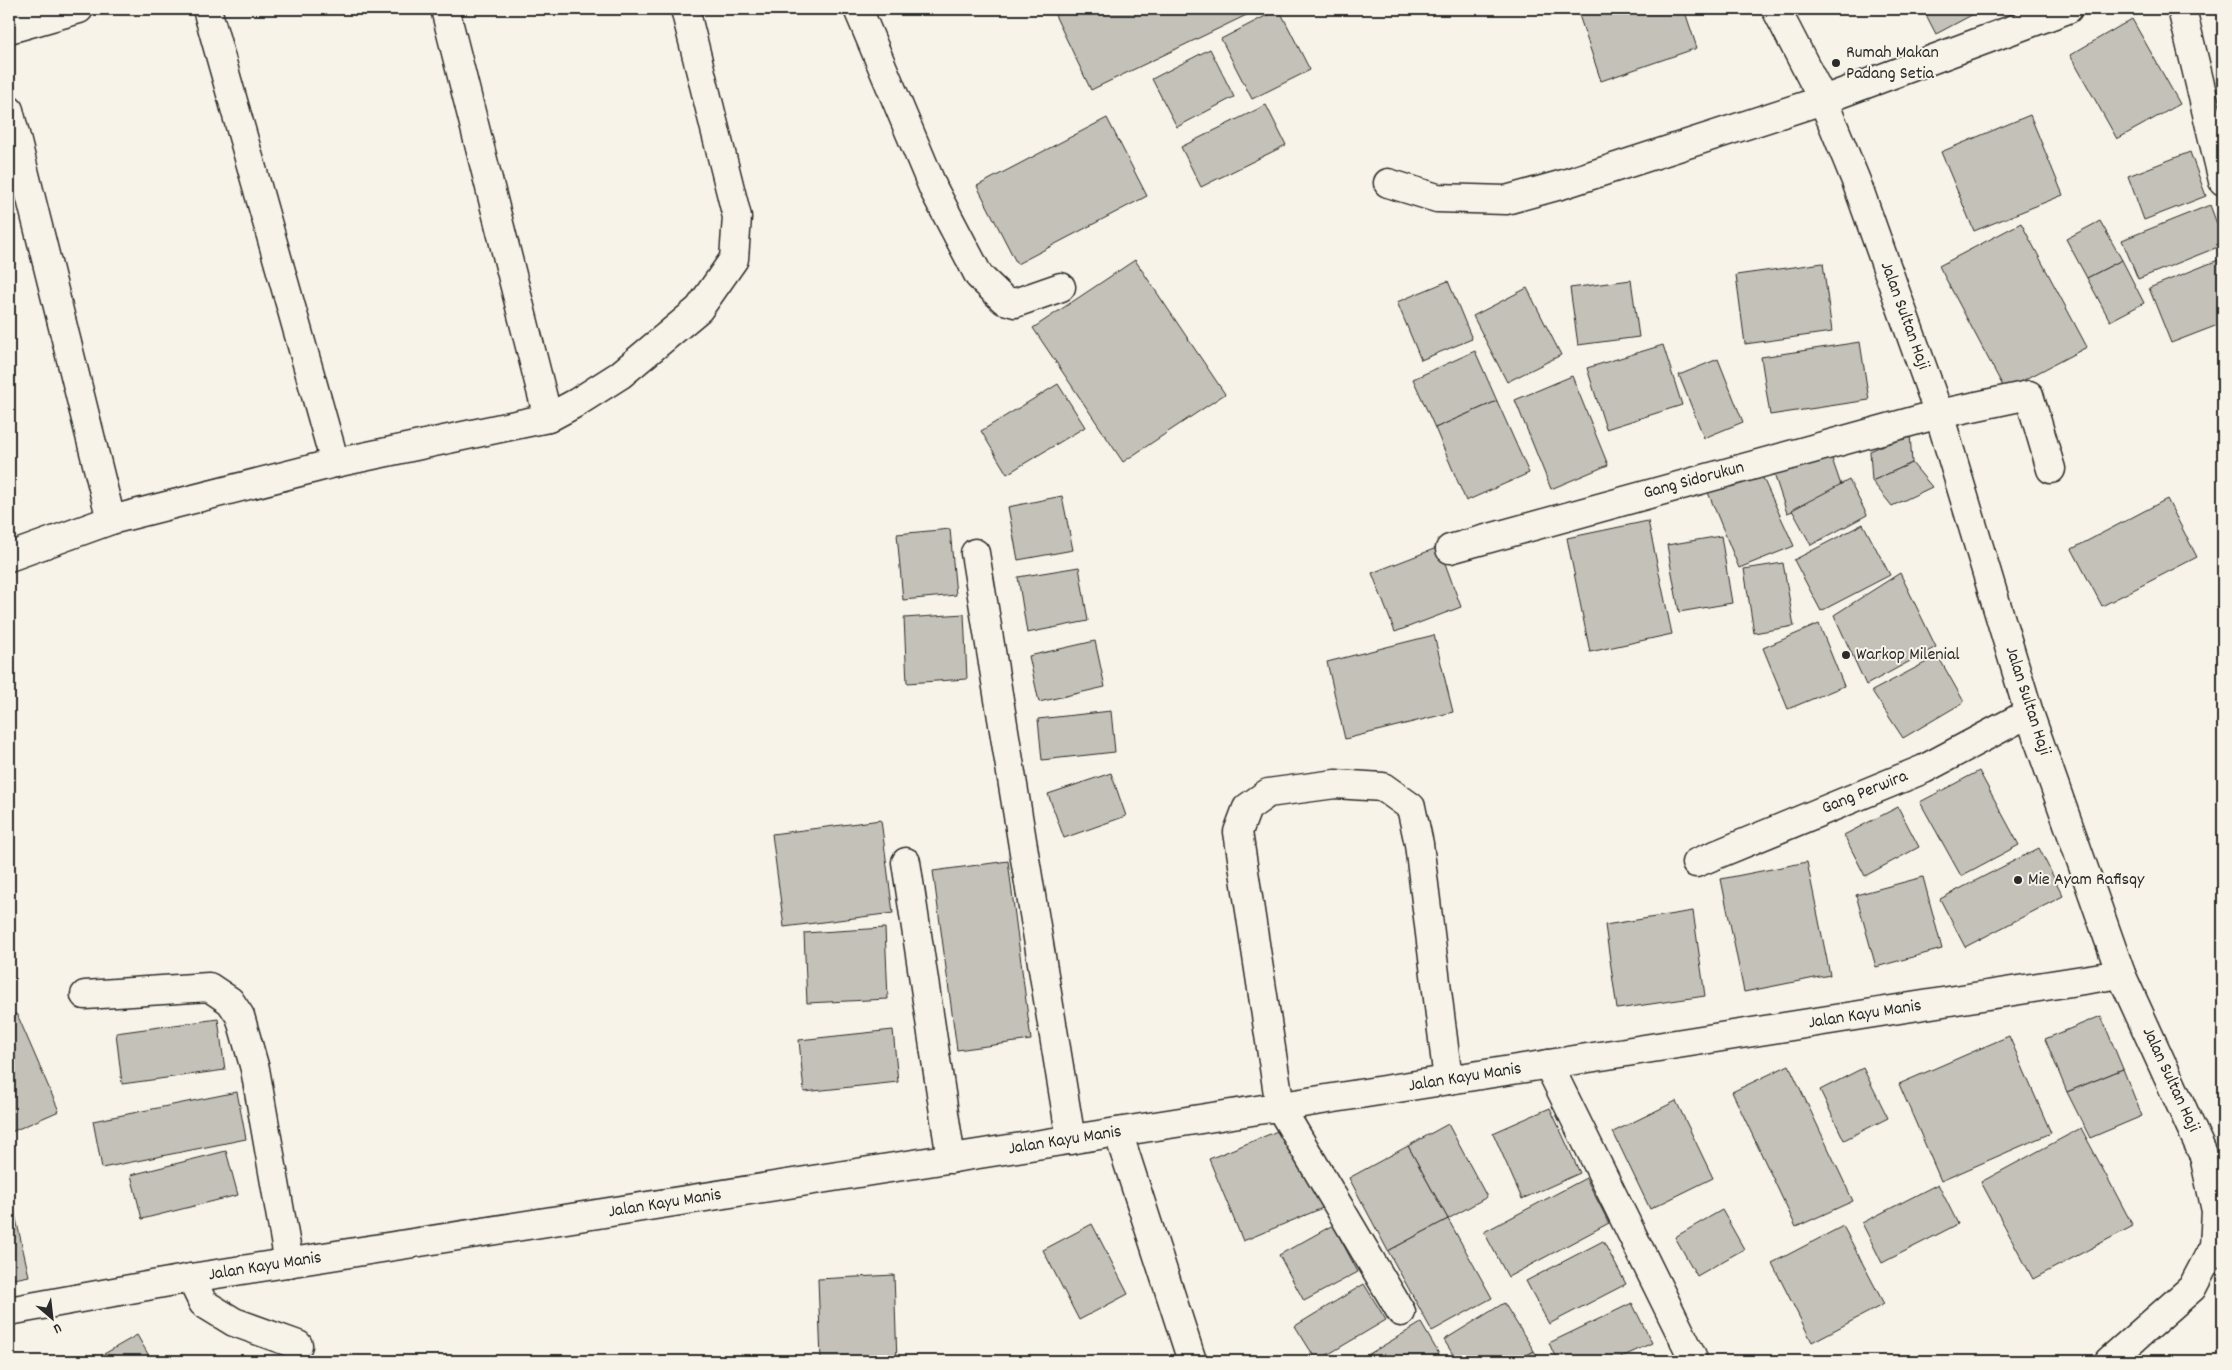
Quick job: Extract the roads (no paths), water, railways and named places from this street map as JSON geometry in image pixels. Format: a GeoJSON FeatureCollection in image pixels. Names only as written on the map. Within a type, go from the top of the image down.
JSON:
{"type":"FeatureCollection","features":[{"type":"Feature","properties":{"kind":"street"},"geometry":{"type":"LineString","coordinates":[[9,29],[79,9]]}},
{"type":"Feature","properties":{"kind":"street"},"geometry":{"type":"LineString","coordinates":[[207,9],[335,463]]}},
{"type":"Feature","properties":{"kind":"street"},"geometry":{"type":"LineString","coordinates":[[445,9],[548,418]]}},
{"type":"Feature","properties":{"kind":"street"},"geometry":{"type":"LineString","coordinates":[[9,557],[111,520],[335,463],[548,418],[620,375],[699,309],[734,259],[737,217],[684,9]]}},
{"type":"Feature","properties":{"kind":"street"},"geometry":{"type":"LineString","coordinates":[[858,9],[934,190],[979,276],[1004,300],[1015,303],[1061,287]]}},
{"type":"Feature","properties":{"kind":"street","name":"Jalan Sultan Haji"},"geometry":{"type":"LineString","coordinates":[[1776,9],[1823,100],[1856,181],[1939,414],[2029,714],[2122,974],[2214,1152],[2219,1252],[2192,1288],[2109,1361]]}},
{"type":"Feature","properties":{"kind":"street"},"geometry":{"type":"LineString","coordinates":[[1388,183],[1438,198],[1506,200],[1564,184],[1823,100],[2036,15],[2068,9]]}},
{"type":"Feature","properties":{"kind":"street"},"geometry":{"type":"LineString","coordinates":[[2182,9],[2223,181]]}},
{"type":"Feature","properties":{"kind":"street"},"geometry":{"type":"LineString","coordinates":[[9,110],[111,520]]}},
{"type":"Feature","properties":{"kind":"street","name":"Gang Sidorukun"},"geometry":{"type":"LineString","coordinates":[[1450,549],[1939,414],[2029,395],[2052,469]]}},
{"type":"Feature","properties":{"kind":"street"},"geometry":{"type":"LineString","coordinates":[[975,554],[1071,1140]]}},
{"type":"Feature","properties":{"kind":"street","name":"Gang Perwira"},"geometry":{"type":"LineString","coordinates":[[1696,863],[1924,768],[2029,714]]}},
{"type":"Feature","properties":{"kind":"street"},"geometry":{"type":"LineString","coordinates":[[1401,1312],[1280,1107],[1238,832],[1247,808],[1268,793],[1335,784],[1383,787],[1410,807],[1419,844],[1448,1080]]}},
{"type":"Feature","properties":{"kind":"street"},"geometry":{"type":"LineString","coordinates":[[906,862],[951,1158]]}},
{"type":"Feature","properties":{"kind":"street","name":"Jalan Kayu Manis"},"geometry":{"type":"LineString","coordinates":[[9,1311],[191,1278],[2122,974]]}},
{"type":"Feature","properties":{"kind":"street"},"geometry":{"type":"LineString","coordinates":[[85,995],[209,987],[230,1001],[240,1016],[255,1069],[289,1263]]}},
{"type":"Feature","properties":{"kind":"street"},"geometry":{"type":"LineString","coordinates":[[1548,1064],[1692,1356]]}},
{"type":"Feature","properties":{"kind":"street"},"geometry":{"type":"LineString","coordinates":[[1118,1132],[1192,1361]]}},
{"type":"Feature","properties":{"kind":"street"},"geometry":{"type":"LineString","coordinates":[[191,1278],[203,1303],[234,1322],[298,1345]]}},
{"type":"Feature","properties":{"kind":"place","name":"Rumah Makan Padang Setia"},"geometry":{"type":"Point","coordinates":[1836,63]}},
{"type":"Feature","properties":{"kind":"place","name":"Warkop Milenial"},"geometry":{"type":"Point","coordinates":[1846,655]}},
{"type":"Feature","properties":{"kind":"place","name":"Mie Ayam Rafisqy"},"geometry":{"type":"Point","coordinates":[2018,880]}}]}
